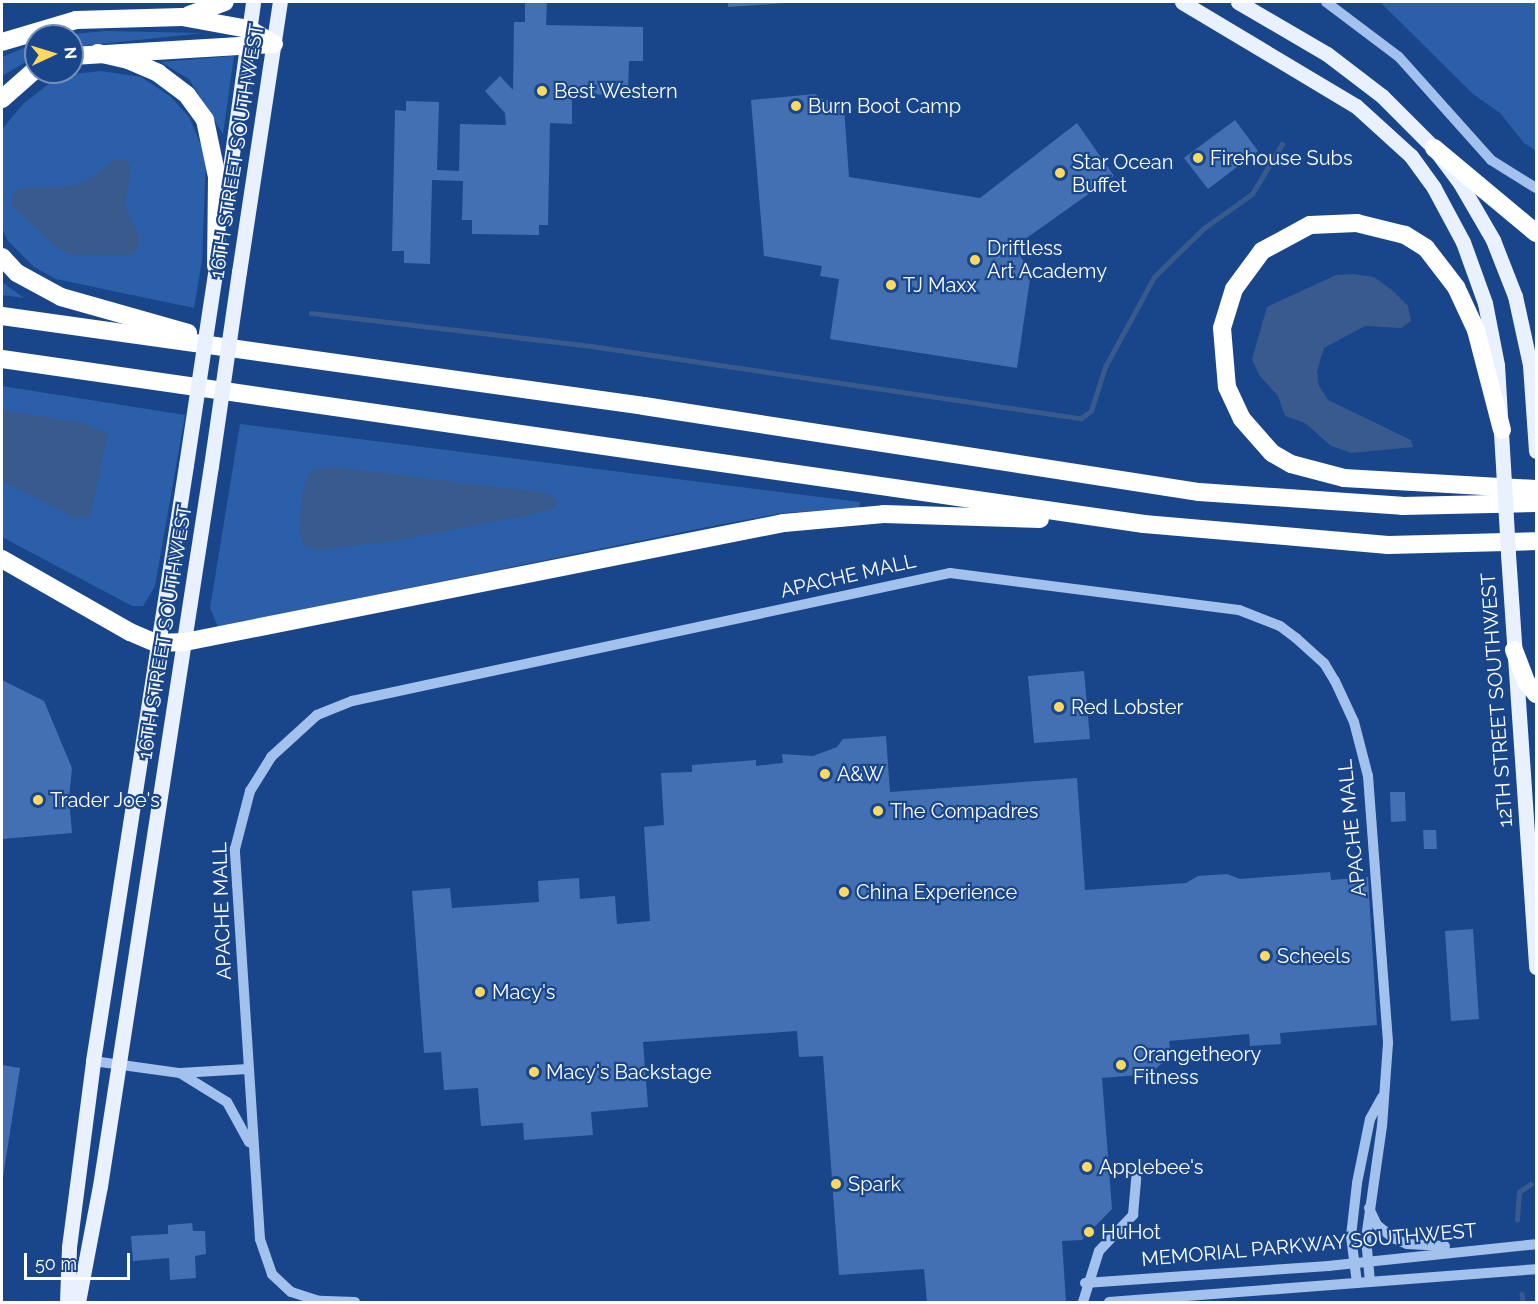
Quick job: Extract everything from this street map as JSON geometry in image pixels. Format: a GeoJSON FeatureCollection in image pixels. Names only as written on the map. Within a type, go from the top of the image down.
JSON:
{"type":"FeatureCollection","features":[{"type":"Feature","properties":{"kind":"highway"},"geometry":{"type":"LineString","coordinates":[[2,42],[76,20],[182,17],[206,12],[225,2]]}},
{"type":"Feature","properties":{"kind":"highway"},"geometry":{"type":"LineString","coordinates":[[182,17],[249,29],[274,44]]}},
{"type":"Feature","properties":{"kind":"highway"},"geometry":{"type":"LineString","coordinates":[[84,55],[274,44]]}},
{"type":"Feature","properties":{"kind":"highway"},"geometry":{"type":"LineString","coordinates":[[98,53],[128,60],[158,73],[187,95],[205,120],[217,177],[216,266]]}},
{"type":"Feature","properties":{"kind":"highway"},"geometry":{"type":"LineString","coordinates":[[2,99],[24,80]]}},
{"type":"Feature","properties":{"kind":"highway"},"geometry":{"type":"LineString","coordinates":[[1434,147],[1536,233]]}},
{"type":"Feature","properties":{"kind":"highway"},"geometry":{"type":"LineString","coordinates":[[1502,430],[1476,330],[1456,287],[1426,248],[1405,235],[1356,223],[1310,225],[1262,251],[1234,289],[1222,328],[1227,387],[1242,419],[1272,453],[1291,464],[1344,478],[1536,489]]}},
{"type":"Feature","properties":{"kind":"highway"},"geometry":{"type":"LineString","coordinates":[[2,257],[17,273],[61,297],[262,354]]}},
{"type":"Feature","properties":{"kind":"highway"},"geometry":{"type":"LineString","coordinates":[[2,316],[645,406],[1199,492],[1402,507],[1536,502]]}},
{"type":"Feature","properties":{"kind":"highway"},"geometry":{"type":"LineString","coordinates":[[2,359],[1144,524]]}},
{"type":"Feature","properties":{"kind":"highway"},"geometry":{"type":"LineString","coordinates":[[2,559],[112,624],[156,643],[185,642],[825,517],[952,515],[1144,524],[1388,545],[1536,541]]}},
{"type":"Feature","properties":{"kind":"highway"},"geometry":{"type":"LineString","coordinates":[[1514,650],[1526,682],[1536,694]]}},
{"type":"Feature","properties":{"kind":"main road","name":"16TH STREET SOUTHWEST"},"geometry":{"type":"LineString","coordinates":[[67,1302],[69,1247],[93,1061],[156,643],[186,465],[254,2]]}},
{"type":"Feature","properties":{"kind":"main road","name":"16TH STREET SOUTHWEST"},"geometry":{"type":"LineString","coordinates":[[78,1302],[185,642],[280,2]]}},
{"type":"Feature","properties":{"kind":"main road","name":"12TH STREET SOUTHWEST"},"geometry":{"type":"LineString","coordinates":[[1182,2],[1356,106],[1411,156],[1434,188],[1474,268],[1492,333],[1502,430],[1510,592],[1536,967]]}},
{"type":"Feature","properties":{"kind":"main road"},"geometry":{"type":"LineString","coordinates":[[1238,2],[1354,73],[1412,123],[1434,147],[1478,213],[1515,296],[1530,365],[1536,451]]}},
{"type":"Feature","properties":{"kind":"street"},"geometry":{"type":"LineString","coordinates":[[1326,2],[1399,57],[1491,160],[1536,188]]}},
{"type":"Feature","properties":{"kind":"street","name":"APACHE MALL"},"geometry":{"type":"LineString","coordinates":[[254,1159],[237,832],[260,773],[300,727],[333,708],[387,693],[950,573],[1239,610],[1280,626],[1324,663],[1351,714],[1368,776],[1388,1043],[1385,1092],[1369,1205],[1370,1282]]}},
{"type":"Feature","properties":{"kind":"street"},"geometry":{"type":"LineString","coordinates":[[93,1061],[180,1073],[248,1069]]}},
{"type":"Feature","properties":{"kind":"street"},"geometry":{"type":"LineString","coordinates":[[180,1073],[227,1101],[245,1132],[254,1159],[260,1239],[272,1274],[280,1284],[303,1298],[355,1302]]}},
{"type":"Feature","properties":{"kind":"street"},"geometry":{"type":"LineString","coordinates":[[1357,1283],[1351,1236],[1362,1146],[1370,1119],[1385,1092]]}},
{"type":"Feature","properties":{"kind":"street"},"geometry":{"type":"LineString","coordinates":[[1083,1302],[1085,1283],[1099,1251],[1133,1215],[1136,1178]]}},
{"type":"Feature","properties":{"kind":"street"},"geometry":{"type":"LineString","coordinates":[[1369,1205],[1377,1225],[1400,1241],[1478,1248]]}},
{"type":"Feature","properties":{"kind":"street","name":"MEMORIAL PARKWAY SOUTHWEST"},"geometry":{"type":"LineString","coordinates":[[1085,1283],[1536,1244]]}},
{"type":"Feature","properties":{"kind":"street","name":"MEMORIAL PARKWAY SOUTHWEST"},"geometry":{"type":"LineString","coordinates":[[1109,1302],[1536,1269]]}},
{"type":"Feature","properties":{"kind":"shaded area"},"geometry":{"type":"Polygon","coordinates":[[[1380,2],[1536,2],[1536,151],[1524,143],[1500,113],[1473,94],[1380,2]]]}},
{"type":"Feature","properties":{"kind":"shaded area"},"geometry":{"type":"Polygon","coordinates":[[[106,31],[203,33],[84,46],[84,33],[106,31]]]}},
{"type":"Feature","properties":{"kind":"shaded area"},"geometry":{"type":"Polygon","coordinates":[[[24,48],[24,63],[2,76],[2,57],[24,48]]]}},
{"type":"Feature","properties":{"kind":"shaded area"},"geometry":{"type":"Polygon","coordinates":[[[234,56],[223,134],[189,79],[161,62],[234,56]]]}},
{"type":"Feature","properties":{"kind":"shaded area"},"geometry":{"type":"Polygon","coordinates":[[[101,71],[141,77],[171,97],[189,117],[206,157],[202,260],[194,308],[56,279],[34,267],[8,241],[2,229],[3,128],[23,104],[49,84],[84,84],[84,73],[101,71]]]}},
{"type":"Feature","properties":{"kind":"shaded area"},"geometry":{"type":"Polygon","coordinates":[[[115,159],[126,159],[131,167],[125,207],[139,235],[139,246],[132,255],[71,255],[56,247],[12,206],[11,198],[18,188],[73,186],[87,181],[115,159]]]}},
{"type":"Feature","properties":{"kind":"shaded area"},"geometry":{"type":"Polygon","coordinates":[[[1353,274],[1374,277],[1392,290],[1408,306],[1411,321],[1401,328],[1365,326],[1324,348],[1317,371],[1319,386],[1328,400],[1411,440],[1413,447],[1352,453],[1331,446],[1305,423],[1285,416],[1278,396],[1259,375],[1252,359],[1267,307],[1336,275],[1353,274]]]}},
{"type":"Feature","properties":{"kind":"shaded area"},"geometry":{"type":"Polygon","coordinates":[[[2,282],[24,298],[2,295],[2,282]]]}},
{"type":"Feature","properties":{"kind":"shaded area"},"geometry":{"type":"Polygon","coordinates":[[[2,386],[185,415],[155,586],[143,606],[132,606],[2,537],[2,386]]]}},
{"type":"Feature","properties":{"kind":"shaded area"},"geometry":{"type":"Polygon","coordinates":[[[2,410],[84,423],[108,434],[90,517],[74,517],[2,481],[2,410]]]}},
{"type":"Feature","properties":{"kind":"shaded area"},"geometry":{"type":"Polygon","coordinates":[[[240,424],[860,502],[859,508],[783,513],[707,527],[218,627],[210,608],[240,424]]]}},
{"type":"Feature","properties":{"kind":"shaded area"},"geometry":{"type":"Polygon","coordinates":[[[334,467],[548,493],[558,502],[552,509],[530,515],[395,541],[317,550],[305,546],[299,532],[302,494],[308,475],[316,469],[334,467]]]}},
{"type":"Feature","properties":{"kind":"building"},"geometry":{"type":"Polygon","coordinates":[[[525,2],[547,2],[546,25],[643,27],[643,61],[629,61],[628,95],[572,94],[572,124],[550,123],[548,225],[539,225],[539,235],[472,234],[472,220],[462,220],[463,181],[432,180],[430,264],[404,263],[404,251],[392,251],[395,110],[406,111],[406,101],[439,102],[437,170],[459,171],[460,124],[506,125],[505,113],[485,91],[500,76],[513,90],[514,22],[525,22],[525,2]]]}},
{"type":"Feature","properties":{"kind":"building"},"geometry":{"type":"Polygon","coordinates":[[[728,2],[786,2],[786,3],[728,7],[728,2]]]}},
{"type":"Feature","properties":{"kind":"building"},"geometry":{"type":"Polygon","coordinates":[[[815,94],[824,100],[836,100],[844,108],[849,177],[980,198],[1077,123],[1114,176],[1014,247],[1031,272],[1017,368],[830,339],[839,279],[820,276],[822,266],[764,256],[751,100],[815,94]]]}},
{"type":"Feature","properties":{"kind":"building"},"geometry":{"type":"Polygon","coordinates":[[[1235,120],[1258,151],[1208,189],[1184,158],[1235,120]]]}},
{"type":"Feature","properties":{"kind":"building","name":"Red Lobster"},"geometry":{"type":"Polygon","coordinates":[[[1084,671],[1090,739],[1034,743],[1028,676],[1084,671]]]}},
{"type":"Feature","properties":{"kind":"building"},"geometry":{"type":"Polygon","coordinates":[[[2,680],[44,701],[72,768],[69,798],[72,833],[2,839],[2,680]]]}},
{"type":"Feature","properties":{"kind":"building"},"geometry":{"type":"Polygon","coordinates":[[[886,736],[890,792],[1077,778],[1085,890],[1186,883],[1198,876],[1227,874],[1240,879],[1330,872],[1331,880],[1368,877],[1377,1025],[1280,1033],[1281,1044],[1250,1046],[1249,1034],[1169,1041],[1171,1056],[1149,1074],[1102,1078],[1112,1209],[1082,1240],[1062,1241],[1066,1302],[927,1302],[924,1269],[839,1275],[823,1056],[799,1057],[797,1031],[643,1042],[648,1107],[591,1112],[593,1135],[524,1140],[523,1123],[481,1126],[478,1088],[444,1090],[441,1052],[424,1053],[412,891],[450,888],[452,908],[539,902],[538,881],[579,878],[580,899],[615,896],[617,924],[650,921],[644,827],[664,825],[661,773],[692,772],[692,765],[756,760],[756,766],[783,763],[782,754],[813,756],[837,747],[843,739],[886,736]]]}},
{"type":"Feature","properties":{"kind":"building"},"geometry":{"type":"Polygon","coordinates":[[[1390,792],[1405,792],[1406,821],[1391,822],[1390,792]]]}},
{"type":"Feature","properties":{"kind":"building"},"geometry":{"type":"Polygon","coordinates":[[[1423,830],[1436,830],[1437,849],[1424,849],[1423,830]]]}},
{"type":"Feature","properties":{"kind":"building"},"geometry":{"type":"Polygon","coordinates":[[[1473,929],[1479,1019],[1451,1021],[1445,931],[1473,929]]]}},
{"type":"Feature","properties":{"kind":"building"},"geometry":{"type":"Polygon","coordinates":[[[2,1065],[20,1068],[3,1177],[2,1177],[2,1065]]]}},
{"type":"Feature","properties":{"kind":"building"},"geometry":{"type":"Polygon","coordinates":[[[192,1223],[193,1231],[205,1231],[206,1254],[195,1256],[196,1278],[170,1280],[169,1258],[133,1261],[131,1236],[168,1234],[168,1225],[192,1223]]]}},
{"type":"Feature","properties":{"kind":"waterway"},"geometry":{"type":"LineString","coordinates":[[311,313],[591,346],[1081,418],[1091,411],[1105,367],[1154,277],[1204,228],[1252,194],[1282,144]]}},
{"type":"Feature","properties":{"kind":"waterway"},"geometry":{"type":"LineString","coordinates":[[1517,1220],[1519,1192],[1531,1184]]}},
{"type":"Feature","properties":{"kind":"waterway"},"geometry":{"type":"LineString","coordinates":[[1522,1294],[1523,1302]]}},
{"type":"Feature","properties":{"kind":"place","name":"Best Western"},"geometry":{"type":"Point","coordinates":[542,91]}},
{"type":"Feature","properties":{"kind":"place","name":"Burn Boot Camp"},"geometry":{"type":"Point","coordinates":[796,106]}},
{"type":"Feature","properties":{"kind":"place","name":"Firehouse Subs"},"geometry":{"type":"Point","coordinates":[1198,158]}},
{"type":"Feature","properties":{"kind":"place","name":"Star Ocean Buffet"},"geometry":{"type":"Point","coordinates":[1060,173]}},
{"type":"Feature","properties":{"kind":"place","name":"Driftless Art Academy"},"geometry":{"type":"Point","coordinates":[975,260]}},
{"type":"Feature","properties":{"kind":"place","name":"TJ Maxx"},"geometry":{"type":"Point","coordinates":[891,285]}},
{"type":"Feature","properties":{"kind":"place","name":"Red Lobster"},"geometry":{"type":"Point","coordinates":[1059,707]}},
{"type":"Feature","properties":{"kind":"place","name":"A&W"},"geometry":{"type":"Point","coordinates":[825,774]}},
{"type":"Feature","properties":{"kind":"place","name":"Trader Joe's"},"geometry":{"type":"Point","coordinates":[38,800]}},
{"type":"Feature","properties":{"kind":"place","name":"The Compadres"},"geometry":{"type":"Point","coordinates":[878,811]}},
{"type":"Feature","properties":{"kind":"place","name":"China Experience"},"geometry":{"type":"Point","coordinates":[844,892]}},
{"type":"Feature","properties":{"kind":"place","name":"Scheels"},"geometry":{"type":"Point","coordinates":[1265,956]}},
{"type":"Feature","properties":{"kind":"place","name":"Macy's"},"geometry":{"type":"Point","coordinates":[480,992]}},
{"type":"Feature","properties":{"kind":"place","name":"Orangetheory Fitness"},"geometry":{"type":"Point","coordinates":[1121,1065]}},
{"type":"Feature","properties":{"kind":"place","name":"Macy's Backstage"},"geometry":{"type":"Point","coordinates":[534,1072]}},
{"type":"Feature","properties":{"kind":"place","name":"Applebee's"},"geometry":{"type":"Point","coordinates":[1087,1167]}},
{"type":"Feature","properties":{"kind":"place","name":"Spark"},"geometry":{"type":"Point","coordinates":[836,1184]}},
{"type":"Feature","properties":{"kind":"place","name":"HuHot"},"geometry":{"type":"Point","coordinates":[1089,1232]}}]}
